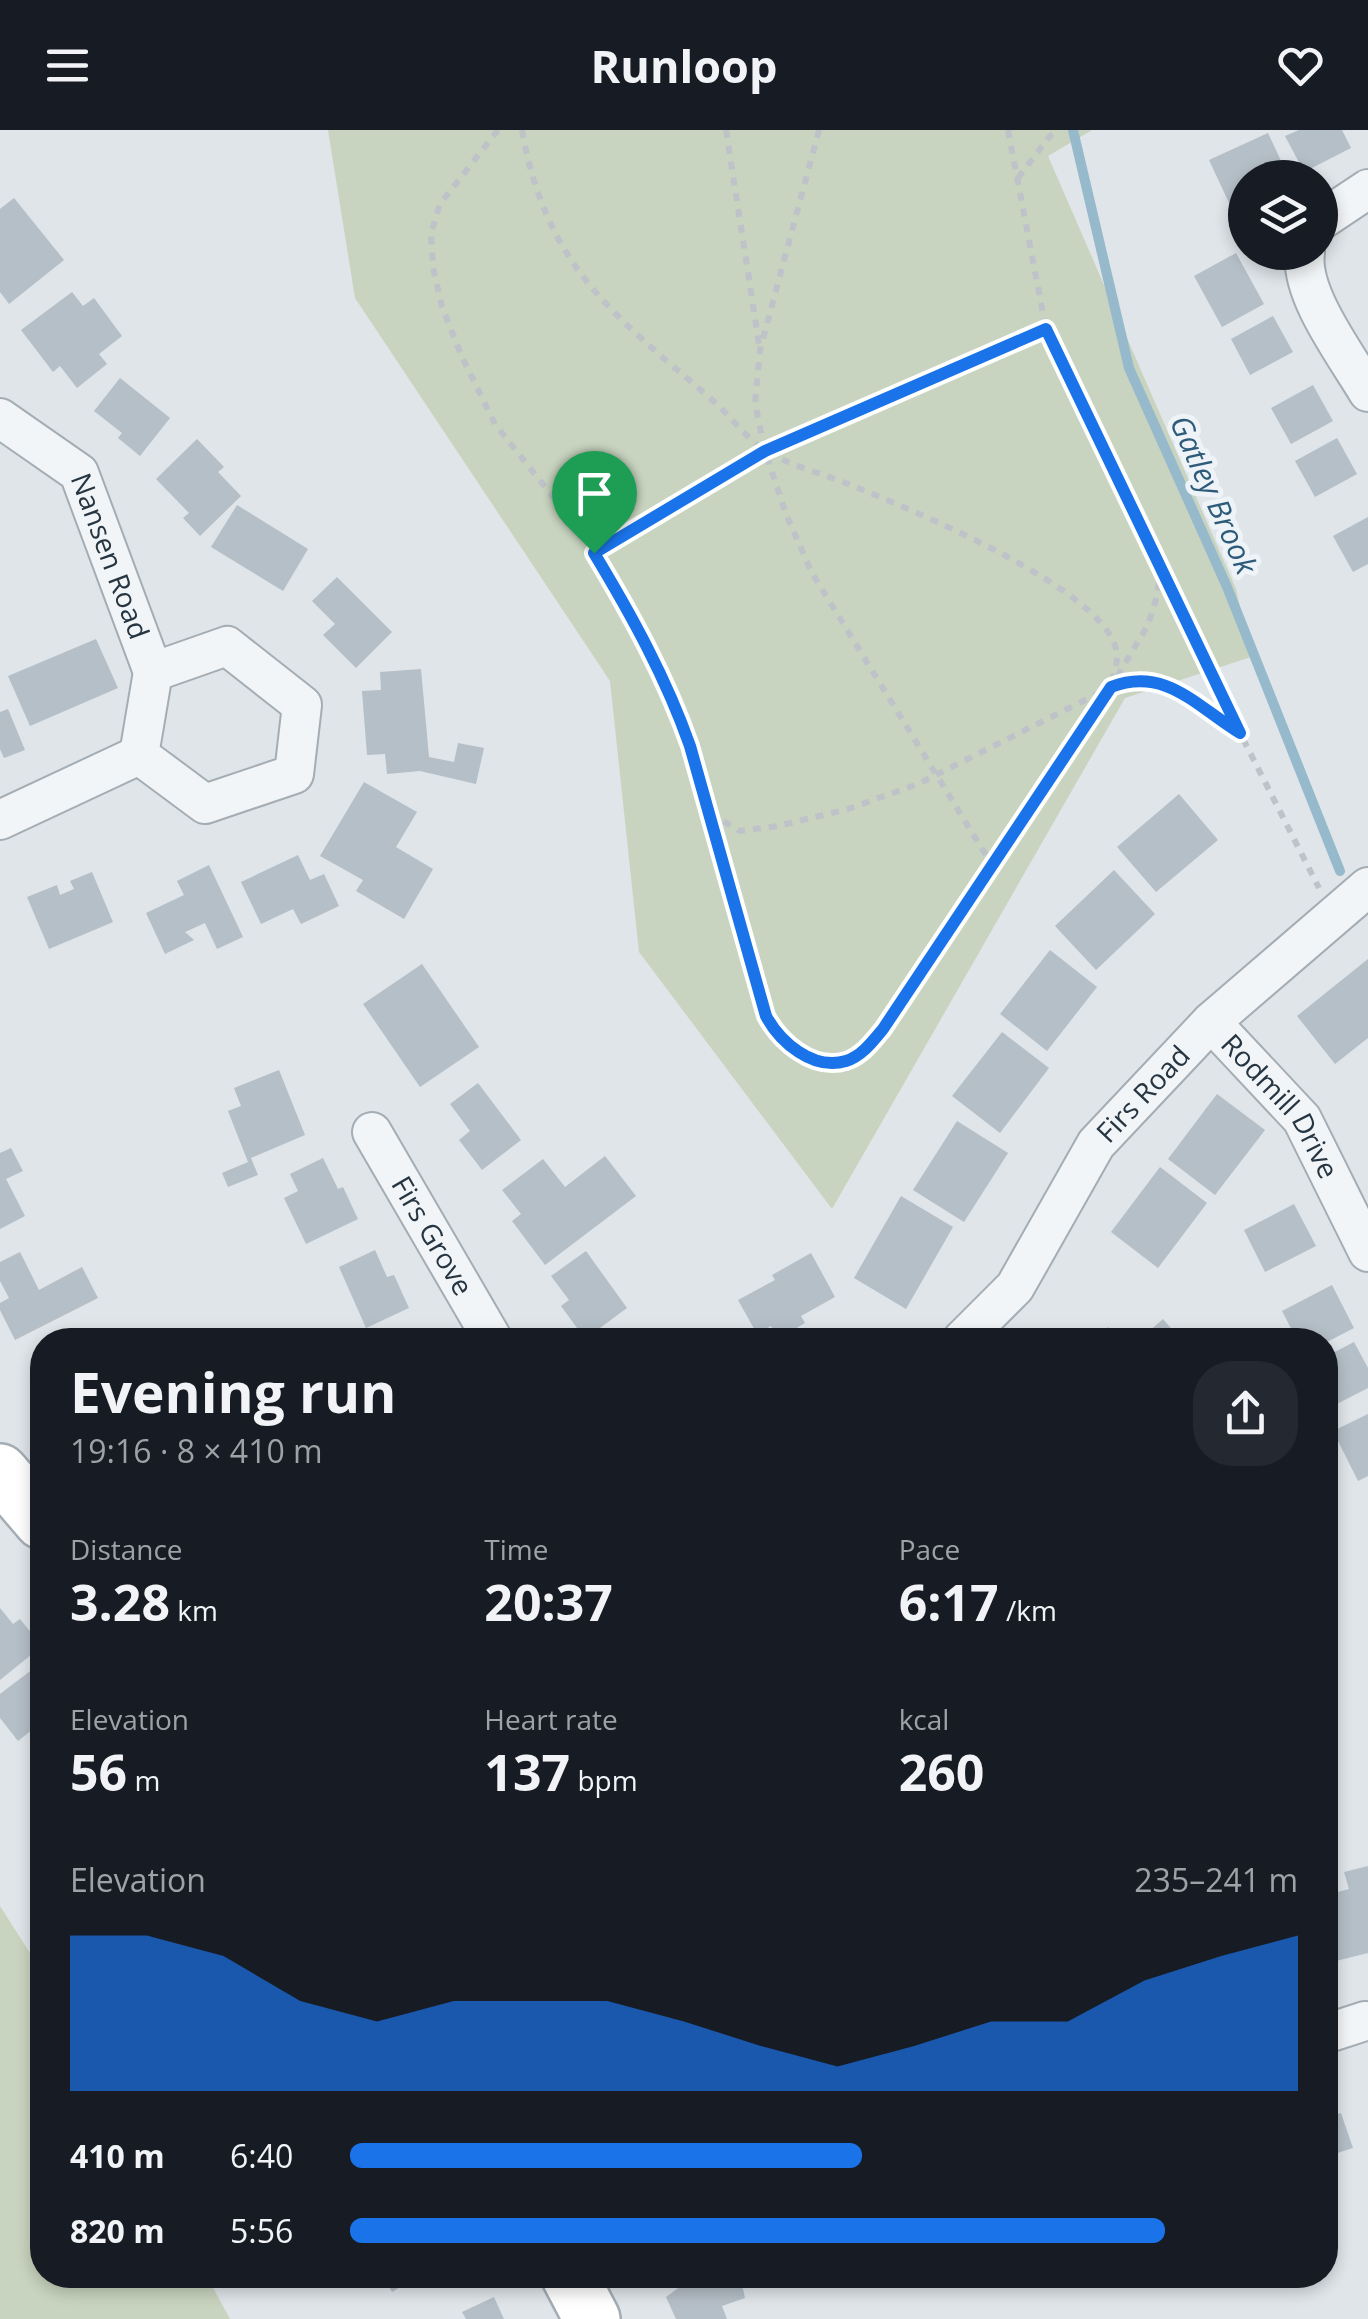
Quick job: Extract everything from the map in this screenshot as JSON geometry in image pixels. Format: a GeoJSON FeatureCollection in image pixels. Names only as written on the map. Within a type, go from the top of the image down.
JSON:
{"type":"FeatureCollection","features":[{"type":"Feature","properties":{"kind":"main road"},"geometry":{"type":"LineString","coordinates":[[0,1472],[30,1507]]}},
{"type":"Feature","properties":{"kind":"main road"},"geometry":{"type":"LineString","coordinates":[[576,2288],[592,2319]]}},
{"type":"Feature","properties":{"kind":"street"},"geometry":{"type":"LineString","coordinates":[[1338,209],[1368,189]]}},
{"type":"Feature","properties":{"kind":"street"},"geometry":{"type":"LineString","coordinates":[[1306,270],[1314,301],[1368,392]]}},
{"type":"Feature","properties":{"kind":"street","name":"Nansen Road"},"geometry":{"type":"LineString","coordinates":[[0,418],[79,473],[153,672]]}},
{"type":"Feature","properties":{"kind":"street"},"geometry":{"type":"LineString","coordinates":[[227,646],[302,705],[294,774],[206,804],[139,756],[153,672],[227,646]]}},
{"type":"Feature","properties":{"kind":"street"},"geometry":{"type":"LineString","coordinates":[[0,820],[139,756]]}},
{"type":"Feature","properties":{"kind":"street","name":"Firs Road"},"geometry":{"type":"LineString","coordinates":[[974,1328],[1015,1287],[1096,1144],[1211,1022],[1368,887]]}},
{"type":"Feature","properties":{"kind":"street","name":"Rodmill Drive"},"geometry":{"type":"LineString","coordinates":[[1211,1022],[1302,1119],[1368,1252]]}},
{"type":"Feature","properties":{"kind":"street","name":"Firs Grove"},"geometry":{"type":"LineString","coordinates":[[372,1132],[485,1328]]}},
{"type":"Feature","properties":{"kind":"street"},"geometry":{"type":"LineString","coordinates":[[1338,2030],[1365,2021]]}},
{"type":"Feature","properties":{"kind":"path"},"geometry":{"type":"LineString","coordinates":[[498,130],[440,204],[431,234],[432,268],[442,307],[462,358],[496,424],[594,553],[675,703],[766,1016],[775,1033],[788,1045],[826,1063],[847,1060],[866,1048],[883,1029],[1111,687],[1148,625],[1161,566]]}},
{"type":"Feature","properties":{"kind":"path"},"geometry":{"type":"LineString","coordinates":[[522,130],[530,176],[545,211],[582,277],[619,319],[711,398],[765,451],[911,510],[1045,577],[1080,600],[1107,630],[1118,654],[1111,687]]}},
{"type":"Feature","properties":{"kind":"path"},"geometry":{"type":"LineString","coordinates":[[726,130],[760,350]]}},
{"type":"Feature","properties":{"kind":"path"},"geometry":{"type":"LineString","coordinates":[[819,130],[760,350],[755,403],[765,451],[786,514],[812,573],[992,864]]}},
{"type":"Feature","properties":{"kind":"path"},"geometry":{"type":"LineString","coordinates":[[1008,130],[1046,329],[1240,733],[1333,915]]}},
{"type":"Feature","properties":{"kind":"path"},"geometry":{"type":"LineString","coordinates":[[1017,179],[1058,130]]}},
{"type":"Feature","properties":{"kind":"path"},"geometry":{"type":"LineString","coordinates":[[594,553],[765,451],[1046,329]]}},
{"type":"Feature","properties":{"kind":"path"},"geometry":{"type":"LineString","coordinates":[[708,812],[740,831],[848,809],[918,784],[1132,679],[1170,685],[1240,733]]}},
{"type":"Feature","properties":{"kind":"green space"},"geometry":{"type":"Polygon","coordinates":[[[328,130],[1092,130],[1048,156],[1236,589],[1251,657],[1125,698],[832,1209],[639,952],[610,681],[355,298],[328,130]]]}},
{"type":"Feature","properties":{"kind":"green space"},"geometry":{"type":"Polygon","coordinates":[[[0,1906],[30,1953],[30,2288],[213,2288],[230,2319],[0,2319],[0,1906]]]}},
{"type":"Feature","properties":{"kind":"building"},"geometry":{"type":"Polygon","coordinates":[[[1299,130],[1342,130],[1351,148],[1328,160],[1298,160],[1285,136],[1299,130]]]}},
{"type":"Feature","properties":{"kind":"building"},"geometry":{"type":"Polygon","coordinates":[[[1268,133],[1281,160],[1228,160],[1228,201],[1209,160],[1268,133]]]}},
{"type":"Feature","properties":{"kind":"building"},"geometry":{"type":"Polygon","coordinates":[[[14,198],[64,260],[9,304],[0,292],[0,209],[14,198]]]}},
{"type":"Feature","properties":{"kind":"building"},"geometry":{"type":"Polygon","coordinates":[[[1228,257],[1228,270],[1245,270],[1264,304],[1222,327],[1194,276],[1228,257]]]}},
{"type":"Feature","properties":{"kind":"building"},"geometry":{"type":"Polygon","coordinates":[[[72,292],[83,306],[94,298],[122,336],[99,354],[107,364],[77,388],[60,366],[53,372],[21,330],[72,292]]]}},
{"type":"Feature","properties":{"kind":"building"},"geometry":{"type":"Polygon","coordinates":[[[1273,316],[1293,352],[1250,375],[1231,339],[1273,316]]]}},
{"type":"Feature","properties":{"kind":"building"},"geometry":{"type":"Polygon","coordinates":[[[120,378],[170,418],[140,456],[118,438],[122,433],[94,411],[120,378]]]}},
{"type":"Feature","properties":{"kind":"building"},"geometry":{"type":"Polygon","coordinates":[[[1313,385],[1333,421],[1291,444],[1271,408],[1313,385]]]}},
{"type":"Feature","properties":{"kind":"building"},"geometry":{"type":"Polygon","coordinates":[[[1337,438],[1357,474],[1315,497],[1295,461],[1337,438]]]}},
{"type":"Feature","properties":{"kind":"building"},"geometry":{"type":"Polygon","coordinates":[[[197,439],[224,467],[218,472],[241,496],[200,536],[183,518],[189,513],[156,479],[197,439]]]}},
{"type":"Feature","properties":{"kind":"building"},"geometry":{"type":"Polygon","coordinates":[[[237,505],[308,549],[283,591],[211,547],[237,505]]]}},
{"type":"Feature","properties":{"kind":"building"},"geometry":{"type":"Polygon","coordinates":[[[1368,517],[1368,564],[1353,572],[1333,536],[1368,517]]]}},
{"type":"Feature","properties":{"kind":"building"},"geometry":{"type":"Polygon","coordinates":[[[337,577],[392,632],[356,668],[323,635],[335,624],[312,601],[337,577]]]}},
{"type":"Feature","properties":{"kind":"building"},"geometry":{"type":"Polygon","coordinates":[[[96,639],[118,688],[30,726],[8,676],[96,639]]]}},
{"type":"Feature","properties":{"kind":"building"},"geometry":{"type":"Polygon","coordinates":[[[421,669],[429,757],[454,762],[458,743],[484,748],[476,784],[420,771],[387,774],[385,754],[367,755],[362,691],[381,690],[380,672],[421,669]]]}},
{"type":"Feature","properties":{"kind":"building"},"geometry":{"type":"Polygon","coordinates":[[[8,709],[25,750],[4,758],[0,749],[0,712],[8,709]]]}},
{"type":"Feature","properties":{"kind":"building"},"geometry":{"type":"Polygon","coordinates":[[[364,782],[417,812],[396,847],[433,869],[404,919],[356,891],[363,880],[320,856],[364,782]]]}},
{"type":"Feature","properties":{"kind":"building"},"geometry":{"type":"Polygon","coordinates":[[[1179,794],[1218,840],[1156,892],[1117,847],[1179,794]]]}},
{"type":"Feature","properties":{"kind":"building"},"geometry":{"type":"Polygon","coordinates":[[[298,855],[310,880],[324,874],[339,906],[301,924],[293,909],[261,924],[241,882],[298,855]]]}},
{"type":"Feature","properties":{"kind":"building"},"geometry":{"type":"Polygon","coordinates":[[[209,865],[243,937],[217,949],[205,923],[185,932],[194,940],[165,954],[146,913],[184,895],[177,881],[209,865]]]}},
{"type":"Feature","properties":{"kind":"building"},"geometry":{"type":"Polygon","coordinates":[[[1114,870],[1155,914],[1096,970],[1055,926],[1114,870]]]}},
{"type":"Feature","properties":{"kind":"building"},"geometry":{"type":"Polygon","coordinates":[[[92,872],[113,922],[49,949],[27,897],[57,885],[60,895],[74,889],[70,881],[92,872]]]}},
{"type":"Feature","properties":{"kind":"building"},"geometry":{"type":"Polygon","coordinates":[[[1050,950],[1097,987],[1047,1051],[1000,1014],[1050,950]]]}},
{"type":"Feature","properties":{"kind":"building"},"geometry":{"type":"Polygon","coordinates":[[[1368,959],[1368,1038],[1335,1064],[1297,1016],[1368,959]]]}},
{"type":"Feature","properties":{"kind":"building"},"geometry":{"type":"Polygon","coordinates":[[[422,964],[479,1047],[420,1087],[363,1004],[422,964]]]}},
{"type":"Feature","properties":{"kind":"building"},"geometry":{"type":"Polygon","coordinates":[[[1002,1032],[1049,1068],[1000,1133],[952,1096],[1002,1032]]]}},
{"type":"Feature","properties":{"kind":"building"},"geometry":{"type":"Polygon","coordinates":[[[279,1070],[305,1135],[251,1158],[258,1175],[228,1187],[222,1173],[248,1162],[228,1111],[241,1106],[234,1088],[279,1070]]]}},
{"type":"Feature","properties":{"kind":"building"},"geometry":{"type":"Polygon","coordinates":[[[478,1083],[521,1140],[482,1170],[459,1140],[470,1131],[450,1104],[478,1083]]]}},
{"type":"Feature","properties":{"kind":"building"},"geometry":{"type":"Polygon","coordinates":[[[1217,1094],[1265,1130],[1215,1195],[1168,1159],[1217,1094]]]}},
{"type":"Feature","properties":{"kind":"building"},"geometry":{"type":"Polygon","coordinates":[[[957,1121],[1008,1153],[964,1222],[913,1190],[957,1121]]]}},
{"type":"Feature","properties":{"kind":"building"},"geometry":{"type":"Polygon","coordinates":[[[11,1148],[23,1171],[6,1179],[25,1216],[0,1229],[0,1153],[11,1148]]]}},
{"type":"Feature","properties":{"kind":"building"},"geometry":{"type":"Polygon","coordinates":[[[605,1156],[636,1196],[545,1265],[512,1221],[521,1214],[502,1190],[543,1159],[565,1187],[605,1156]]]}},
{"type":"Feature","properties":{"kind":"building"},"geometry":{"type":"Polygon","coordinates":[[[323,1158],[358,1219],[306,1244],[284,1198],[298,1191],[290,1174],[323,1158]]]}},
{"type":"Feature","properties":{"kind":"building"},"geometry":{"type":"Polygon","coordinates":[[[1160,1167],[1207,1203],[1158,1268],[1111,1232],[1160,1167]]]}},
{"type":"Feature","properties":{"kind":"building"},"geometry":{"type":"Polygon","coordinates":[[[901,1196],[953,1227],[906,1309],[854,1278],[901,1196]]]}},
{"type":"Feature","properties":{"kind":"building"},"geometry":{"type":"Polygon","coordinates":[[[1294,1204],[1316,1246],[1265,1272],[1244,1230],[1294,1204]]]}},
{"type":"Feature","properties":{"kind":"building"},"geometry":{"type":"Polygon","coordinates":[[[375,1250],[387,1277],[394,1275],[409,1308],[366,1328],[339,1267],[375,1250]]]}},
{"type":"Feature","properties":{"kind":"building"},"geometry":{"type":"Polygon","coordinates":[[[586,1251],[627,1308],[600,1328],[577,1328],[561,1306],[569,1300],[551,1276],[586,1251]]]}},
{"type":"Feature","properties":{"kind":"building"},"geometry":{"type":"Polygon","coordinates":[[[20,1252],[39,1290],[82,1267],[98,1298],[39,1328],[30,1328],[30,1332],[15,1340],[0,1310],[0,1303],[9,1298],[0,1281],[0,1262],[20,1252]]]}},
{"type":"Feature","properties":{"kind":"building"},"geometry":{"type":"Polygon","coordinates":[[[811,1253],[835,1297],[801,1316],[805,1323],[797,1328],[754,1328],[738,1300],[775,1280],[772,1275],[811,1253]]]}},
{"type":"Feature","properties":{"kind":"building"},"geometry":{"type":"Polygon","coordinates":[[[1332,1285],[1354,1328],[1338,1336],[1338,1328],[1291,1328],[1282,1311],[1332,1285]]]}},
{"type":"Feature","properties":{"kind":"building"},"geometry":{"type":"Polygon","coordinates":[[[1163,1319],[1171,1328],[1153,1328],[1163,1319]]]}},
{"type":"Feature","properties":{"kind":"building"},"geometry":{"type":"Polygon","coordinates":[[[1354,1342],[1368,1368],[1368,1388],[1338,1403],[1338,1350],[1354,1342]]]}},
{"type":"Feature","properties":{"kind":"building"},"geometry":{"type":"Polygon","coordinates":[[[1368,1414],[1368,1476],[1358,1481],[1338,1441],[1338,1429],[1368,1414]]]}},
{"type":"Feature","properties":{"kind":"building"},"geometry":{"type":"Polygon","coordinates":[[[0,1608],[13,1624],[20,1619],[30,1631],[30,1656],[0,1680],[0,1608]]]}},
{"type":"Feature","properties":{"kind":"building"},"geometry":{"type":"Polygon","coordinates":[[[30,1671],[30,1732],[18,1741],[0,1718],[0,1694],[30,1671]]]}},
{"type":"Feature","properties":{"kind":"building"},"geometry":{"type":"Polygon","coordinates":[[[1368,1866],[1368,1953],[1338,1960],[1338,1892],[1349,1889],[1344,1872],[1368,1866]]]}},
{"type":"Feature","properties":{"kind":"building"},"geometry":{"type":"Polygon","coordinates":[[[1341,2113],[1353,2148],[1338,2153],[1341,2113]]]}},
{"type":"Feature","properties":{"kind":"building"},"geometry":{"type":"Polygon","coordinates":[[[678,2288],[743,2288],[745,2298],[722,2306],[727,2319],[676,2319],[666,2297],[678,2288]]]}},
{"type":"Feature","properties":{"kind":"building"},"geometry":{"type":"Polygon","coordinates":[[[494,2297],[504,2319],[466,2319],[462,2312],[494,2297]]]}},
{"type":"Feature","properties":{"kind":"waterway","name":"Gatley Brook"},"geometry":{"type":"LineString","coordinates":[[1073,130],[1129,368],[1227,587],[1340,871]]}},
{"type":"Feature","properties":{"kind":"route"},"geometry":{"type":"LineString","coordinates":[[1046,329],[1240,733],[1170,685],[1132,679],[1111,687],[883,1029],[866,1048],[847,1060],[826,1063],[788,1045],[775,1033],[766,1016],[675,703],[624,602],[594,553],[765,451],[1046,329]]}}]}
